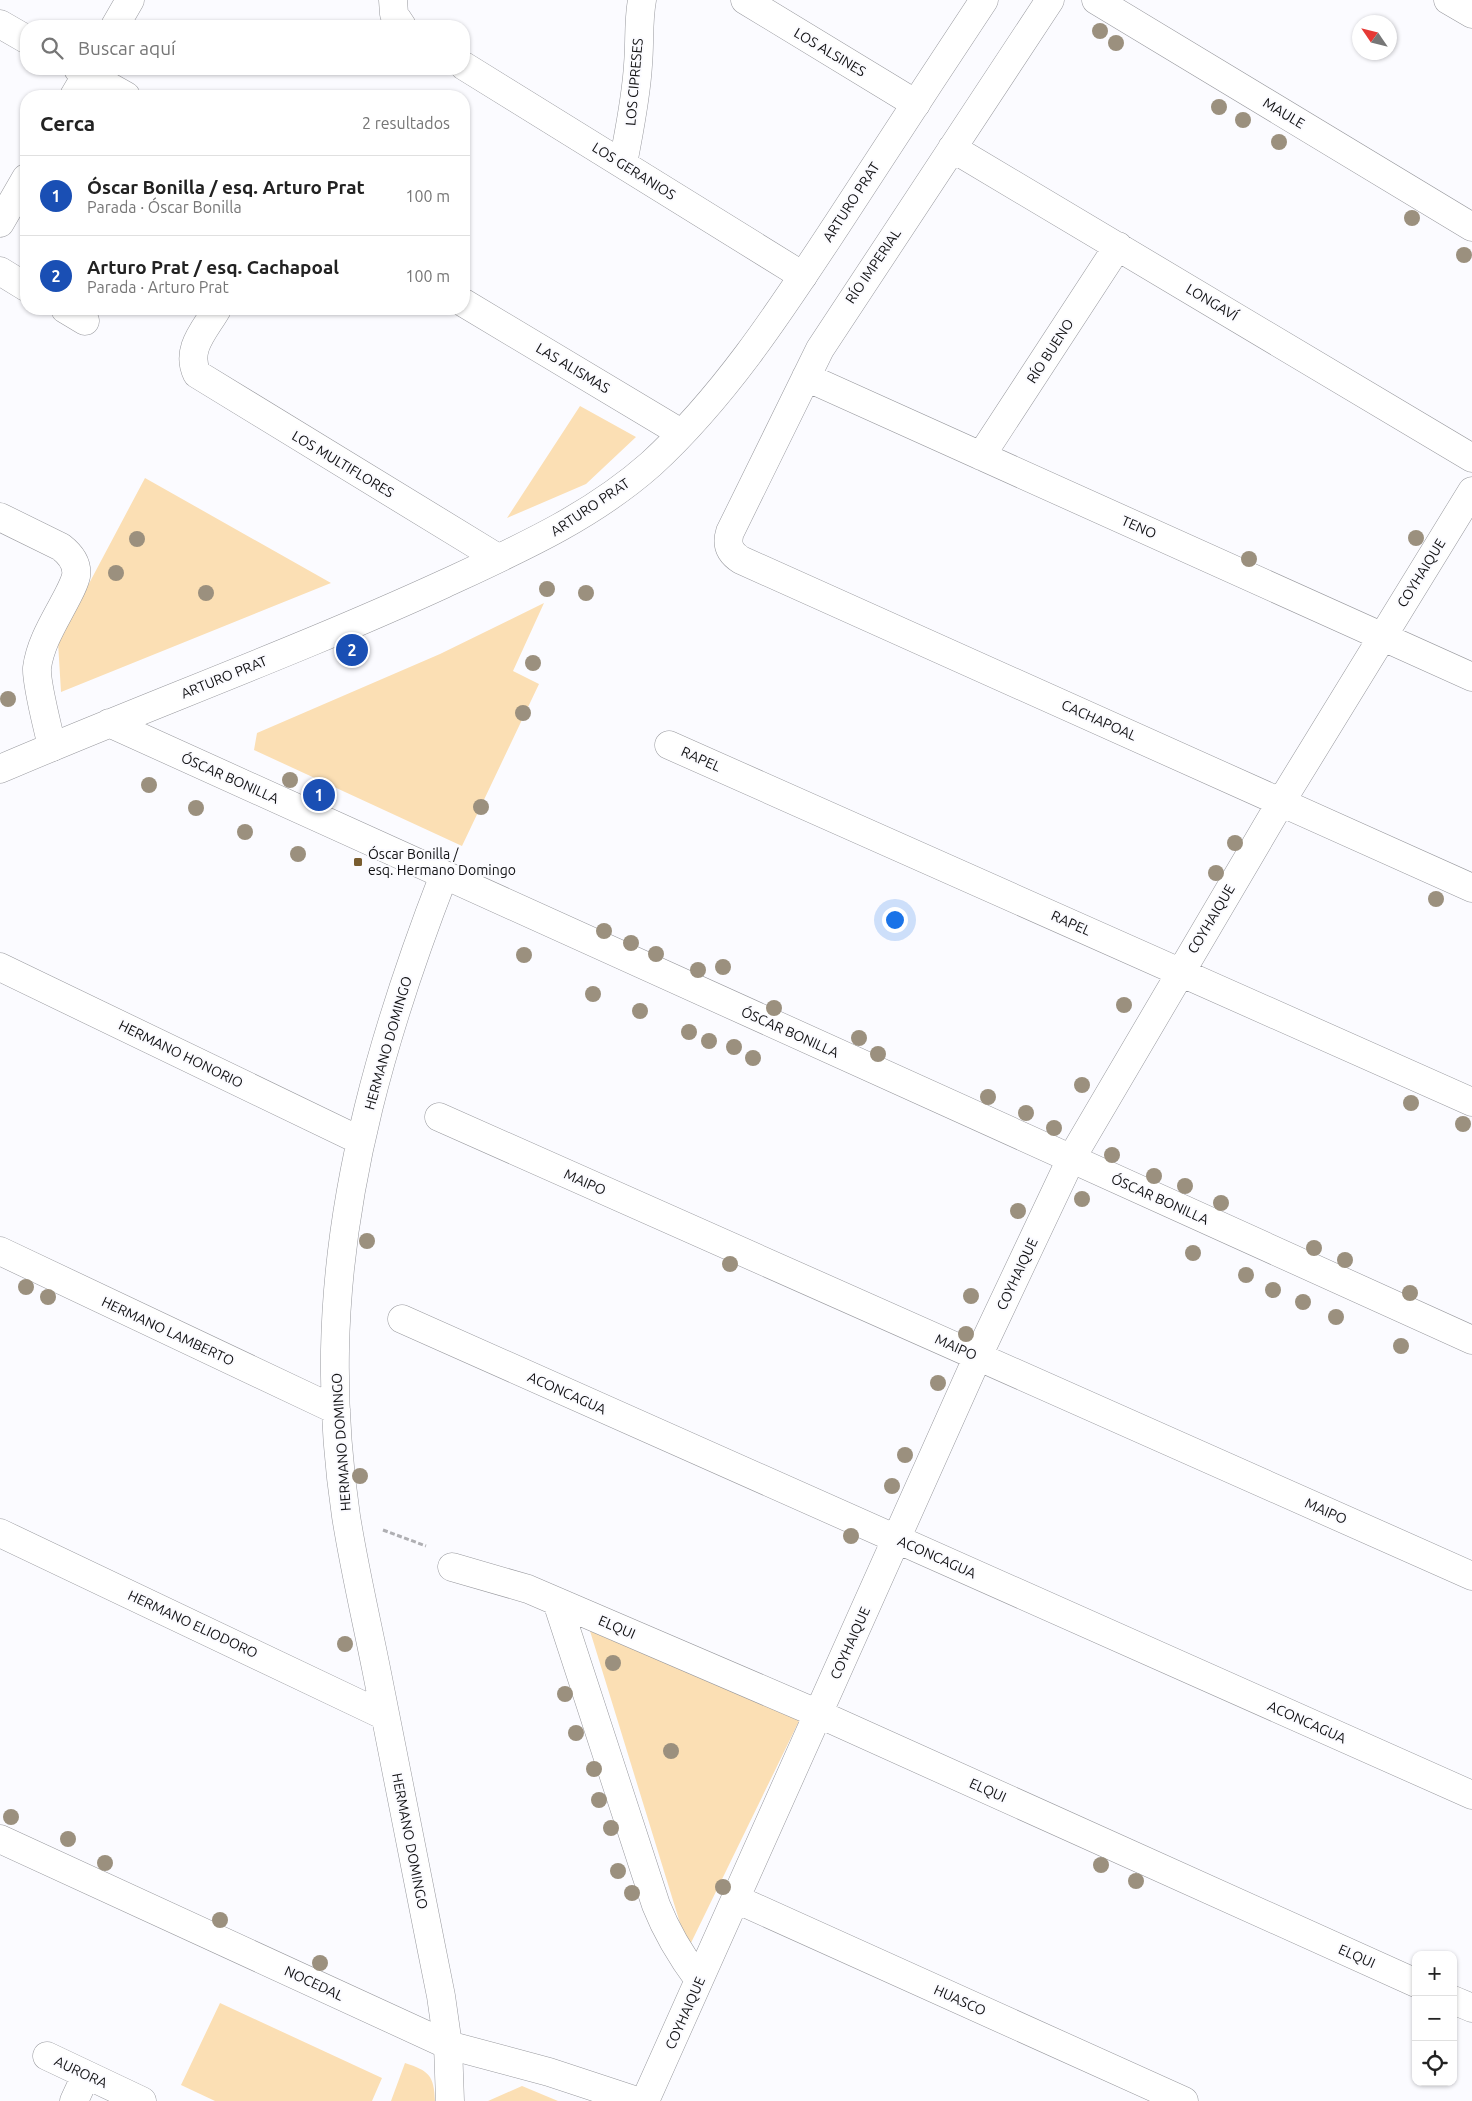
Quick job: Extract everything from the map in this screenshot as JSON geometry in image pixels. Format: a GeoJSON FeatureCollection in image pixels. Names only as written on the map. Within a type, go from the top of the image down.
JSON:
{"type":"FeatureCollection","features":[{"type":"Feature","properties":{"kind":"street"},"geometry":{"type":"LineString","coordinates":[[118,20],[130,0]]}},
{"type":"Feature","properties":{"kind":"street","name":"LOS CIPRESES"},"geometry":{"type":"LineString","coordinates":[[623,164],[636,90],[639,16],[642,0]]}},
{"type":"Feature","properties":{"kind":"street","name":"LOS ALSINES"},"geometry":{"type":"LineString","coordinates":[[745,0],[916,104]]}},
{"type":"Feature","properties":{"kind":"street","name":"ARTURO PRAT"},"geometry":{"type":"LineString","coordinates":[[0,769],[340,630],[540,539],[584,514],[650,464],[705,408],[742,364],[803,276],[984,0]]}},
{"type":"Feature","properties":{"kind":"street","name":"RÍO IMPERIAL"},"geometry":{"type":"LineString","coordinates":[[729,548],[730,532],[806,377],[842,312],[1050,0]]}},
{"type":"Feature","properties":{"kind":"street","name":"MAULE"},"geometry":{"type":"LineString","coordinates":[[1096,0],[1472,227]]}},
{"type":"Feature","properties":{"kind":"street"},"geometry":{"type":"LineString","coordinates":[[1448,0],[1472,14]]}},
{"type":"Feature","properties":{"kind":"street"},"geometry":{"type":"LineString","coordinates":[[0,24],[20,36]]}},
{"type":"Feature","properties":{"kind":"street","name":"LOS GERANIOS"},"geometry":{"type":"LineString","coordinates":[[470,70],[803,276]]}},
{"type":"Feature","properties":{"kind":"street"},"geometry":{"type":"LineString","coordinates":[[82,77],[112,90]]}},
{"type":"Feature","properties":{"kind":"street","name":"LONGAVÍ"},"geometry":{"type":"LineString","coordinates":[[952,148],[1472,458]]}},
{"type":"Feature","properties":{"kind":"street"},"geometry":{"type":"LineString","coordinates":[[0,223],[20,188]]}},
{"type":"Feature","properties":{"kind":"street","name":"RÍO BUENO"},"geometry":{"type":"LineString","coordinates":[[981,456],[1118,246]]}},
{"type":"Feature","properties":{"kind":"street"},"geometry":{"type":"LineString","coordinates":[[0,272],[20,284]]}},
{"type":"Feature","properties":{"kind":"street","name":"LAS ALISMAS"},"geometry":{"type":"LineString","coordinates":[[470,307],[681,433]]}},
{"type":"Feature","properties":{"kind":"street","name":"LOS MULTIFLORES"},"geometry":{"type":"LineString","coordinates":[[213,315],[192,353],[193,364],[197,374],[498,558]]}},
{"type":"Feature","properties":{"kind":"street","name":"TENO"},"geometry":{"type":"LineString","coordinates":[[806,377],[1472,677]]}},
{"type":"Feature","properties":{"kind":"street","name":"COYHAIQUE"},"geometry":{"type":"LineString","coordinates":[[645,2101],[978,1356],[1071,1159],[1281,802],[1472,491]]}},
{"type":"Feature","properties":{"kind":"street"},"geometry":{"type":"LineString","coordinates":[[0,517],[61,547],[70,554],[75,563],[76,575],[49,630],[40,652],[37,670],[52,747]]}},
{"type":"Feature","properties":{"kind":"street","name":"CACHAPOAL"},"geometry":{"type":"LineString","coordinates":[[729,548],[741,560],[1472,888]]}},
{"type":"Feature","properties":{"kind":"street","name":"ÓSCAR BONILLA"},"geometry":{"type":"LineString","coordinates":[[109,723],[1472,1340]]}},
{"type":"Feature","properties":{"kind":"street","name":"RAPEL"},"geometry":{"type":"LineString","coordinates":[[670,745],[1472,1102]]}},
{"type":"Feature","properties":{"kind":"street","name":"HERMANO DOMINGO"},"geometry":{"type":"LineString","coordinates":[[444,875],[417,945],[394,1016],[361,1140],[338,1291],[335,1351],[336,1410],[346,1516],[441,1996],[448,2045],[450,2101]]}},
{"type":"Feature","properties":{"kind":"street","name":"HERMANO HONORIO"},"geometry":{"type":"LineString","coordinates":[[0,967],[361,1140]]}},
{"type":"Feature","properties":{"kind":"street","name":"MAIPO"},"geometry":{"type":"LineString","coordinates":[[439,1117],[1472,1576]]}},
{"type":"Feature","properties":{"kind":"street","name":"HERMANO LAMBERTO"},"geometry":{"type":"LineString","coordinates":[[0,1251],[336,1410]]}},
{"type":"Feature","properties":{"kind":"street","name":"ACONCAGUA"},"geometry":{"type":"LineString","coordinates":[[402,1319],[1472,1795]]}},
{"type":"Feature","properties":{"kind":"street","name":"HERMANO ELIODORO"},"geometry":{"type":"LineString","coordinates":[[0,1533],[385,1716]]}},
{"type":"Feature","properties":{"kind":"street","name":"ELQUI"},"geometry":{"type":"LineString","coordinates":[[452,1567],[499,1579],[557,1602],[819,1714],[1412,1981]]}},
{"type":"Feature","properties":{"kind":"street"},"geometry":{"type":"LineString","coordinates":[[557,1602],[656,1905],[668,1935],[682,1958],[699,1980]]}},
{"type":"Feature","properties":{"kind":"street","name":"NOCEDAL"},"geometry":{"type":"LineString","coordinates":[[0,1839],[448,2045],[549,2072],[637,2101]]}},
{"type":"Feature","properties":{"kind":"street","name":"HUASCO"},"geometry":{"type":"LineString","coordinates":[[736,1899],[1184,2101]]}},
{"type":"Feature","properties":{"kind":"street"},"geometry":{"type":"LineString","coordinates":[[1457,2002],[1472,2008]]}},
{"type":"Feature","properties":{"kind":"street","name":"AURORA"},"geometry":{"type":"LineString","coordinates":[[47,2056],[142,2101]]}},
{"type":"Feature","properties":{"kind":"street"},"geometry":{"type":"LineString","coordinates":[[74,2101],[86,2075]]}},
{"type":"Feature","properties":{"kind":"path"},"geometry":{"type":"LineString","coordinates":[[346,1516],[426,1546],[452,1567]]}},
{"type":"Feature","properties":{"kind":"shaded area"},"geometry":{"type":"Polygon","coordinates":[[[580,406],[636,437],[586,484],[507,518],[580,406]]]}},
{"type":"Feature","properties":{"kind":"shaded area"},"geometry":{"type":"Polygon","coordinates":[[[145,478],[331,583],[61,692],[58,642],[145,478]]]}},
{"type":"Feature","properties":{"kind":"shaded area"},"geometry":{"type":"Polygon","coordinates":[[[544,603],[513,671],[539,684],[462,846],[254,750],[257,733],[440,654],[544,603]]]}},
{"type":"Feature","properties":{"kind":"shaded area"},"geometry":{"type":"Polygon","coordinates":[[[590,1631],[800,1719],[688,1949],[590,1631]]]}},
{"type":"Feature","properties":{"kind":"shaded area"},"geometry":{"type":"Polygon","coordinates":[[[220,2003],[382,2078],[372,2101],[215,2101],[181,2085],[220,2003]]]}},
{"type":"Feature","properties":{"kind":"shaded area"},"geometry":{"type":"Polygon","coordinates":[[[405,2063],[429,2075],[433,2085],[435,2101],[391,2101],[405,2063]]]}},
{"type":"Feature","properties":{"kind":"shaded area"},"geometry":{"type":"Polygon","coordinates":[[[522,2086],[558,2101],[488,2101],[522,2086]]]}},
{"type":"Feature","properties":{"kind":"place","name":"Arturo Prat / esq. Cachapoal"},"geometry":{"type":"Point","coordinates":[352,650]}},
{"type":"Feature","properties":{"kind":"place","name":"Óscar Bonilla / esq. Arturo Prat"},"geometry":{"type":"Point","coordinates":[319,795]}},
{"type":"Feature","properties":{"kind":"place","name":"Óscar Bonilla / esq. Hermano Domingo"},"geometry":{"type":"Point","coordinates":[358,862]}}]}
